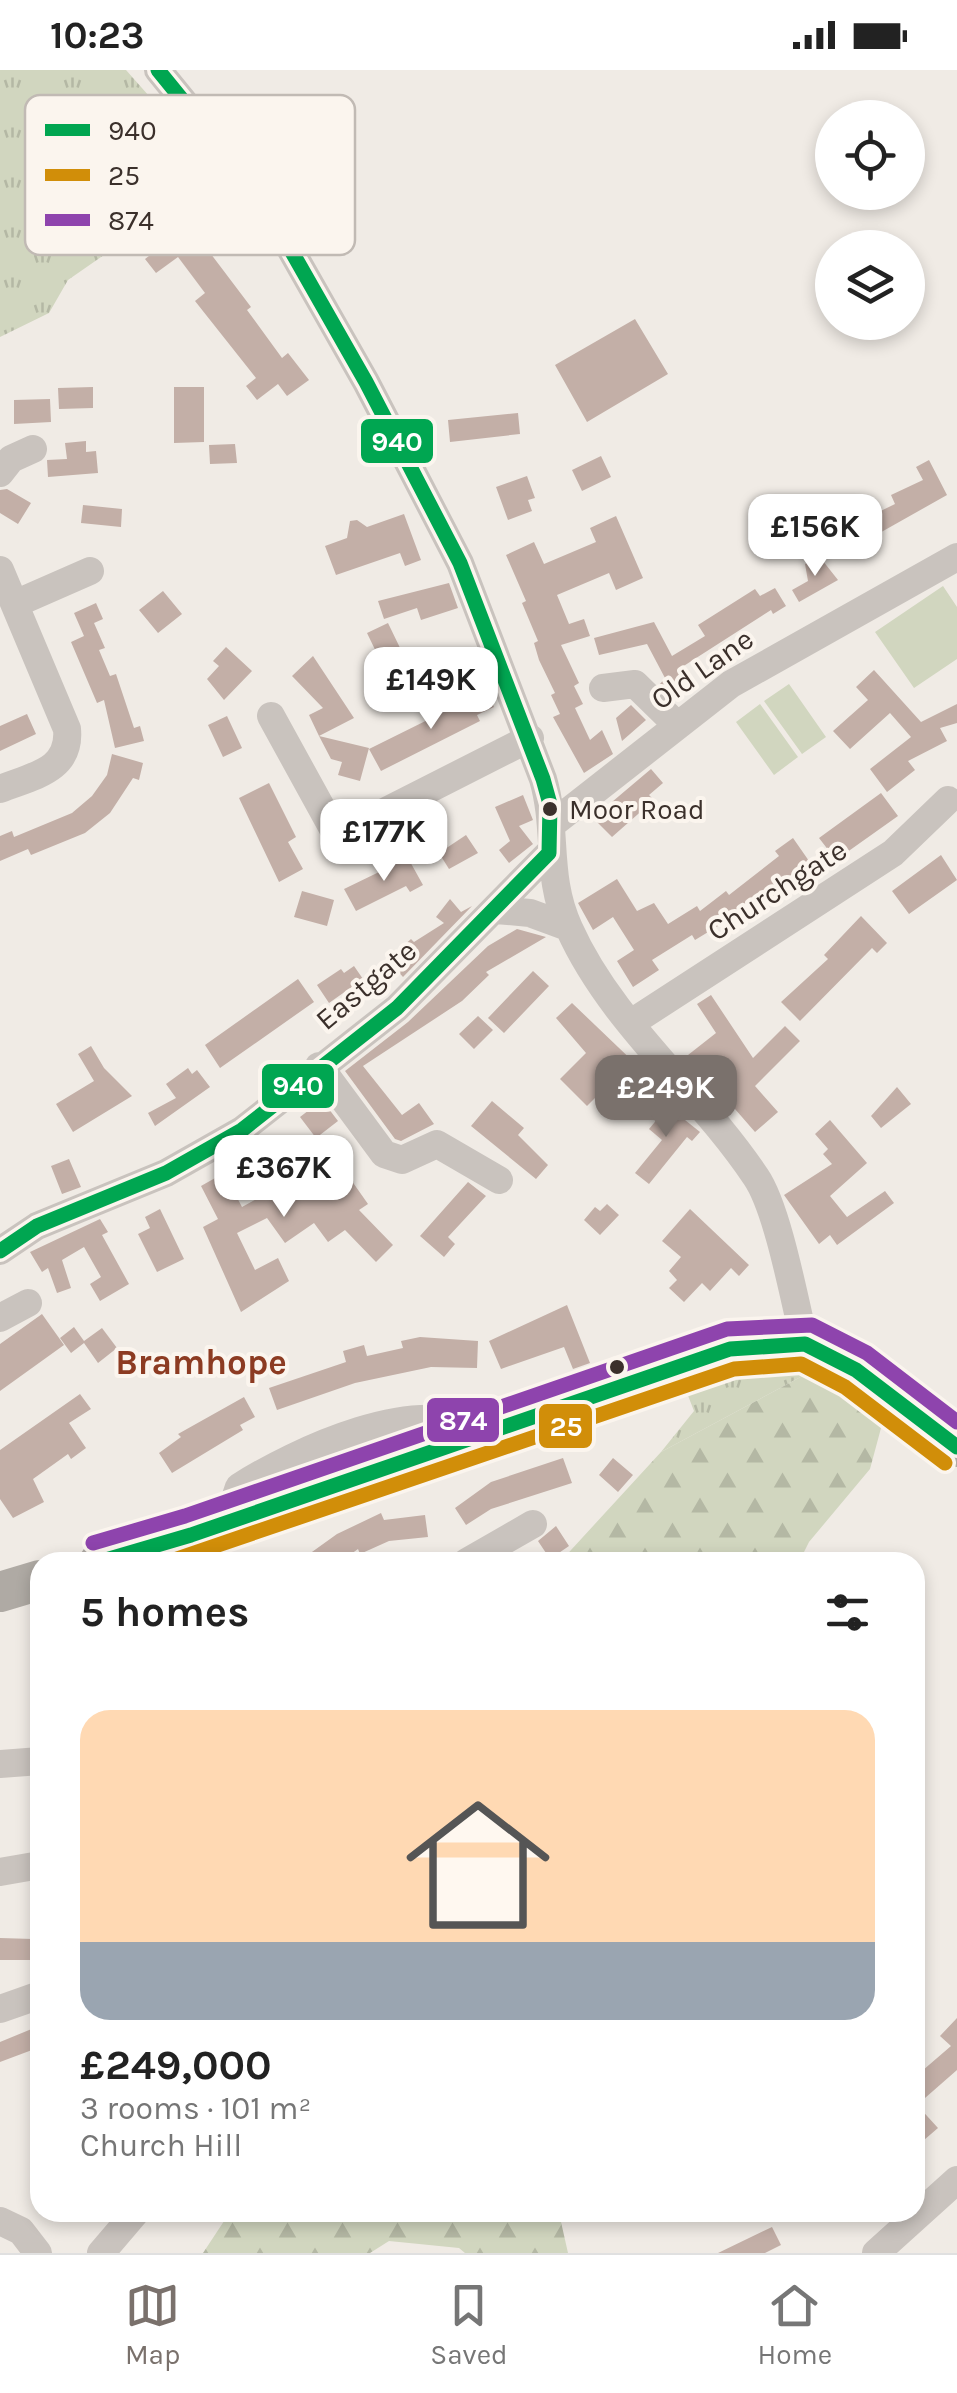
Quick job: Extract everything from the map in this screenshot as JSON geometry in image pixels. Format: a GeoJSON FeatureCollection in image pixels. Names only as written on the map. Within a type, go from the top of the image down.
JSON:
{"type":"FeatureCollection","features":[{"type":"Feature","properties":{"kind":"highway"},"geometry":{"type":"LineString","coordinates":[[132,1552],[227,1523],[730,1349],[805,1344],[856,1370],[957,1447]]}},
{"type":"Feature","properties":{"kind":"highway"},"geometry":{"type":"LineString","coordinates":[[0,1592],[30,1583]]}},
{"type":"Feature","properties":{"kind":"street"},"geometry":{"type":"LineString","coordinates":[[158,70],[178,95]]}},
{"type":"Feature","properties":{"kind":"street"},"geometry":{"type":"LineString","coordinates":[[294,255],[366,382],[460,564],[530,738],[550,804],[550,839],[568,928],[631,1022],[759,1180],[805,1344]]}},
{"type":"Feature","properties":{"kind":"street"},"geometry":{"type":"LineString","coordinates":[[0,472],[11,460],[33,449]]}},
{"type":"Feature","properties":{"kind":"street","name":"Old Lane"},"geometry":{"type":"LineString","coordinates":[[550,839],[677,725],[756,669],[957,556]]}},
{"type":"Feature","properties":{"kind":"street"},"geometry":{"type":"LineString","coordinates":[[0,570],[68,729],[69,744],[63,760],[51,769],[0,789]]}},
{"type":"Feature","properties":{"kind":"street"},"geometry":{"type":"LineString","coordinates":[[17,603],[90,571]]}},
{"type":"Feature","properties":{"kind":"street"},"geometry":{"type":"LineString","coordinates":[[602,688],[635,684],[677,725]]}},
{"type":"Feature","properties":{"kind":"street"},"geometry":{"type":"LineString","coordinates":[[271,716],[338,836],[530,738]]}},
{"type":"Feature","properties":{"kind":"street","name":"Churchgate"},"geometry":{"type":"LineString","coordinates":[[631,1022],[893,853],[948,800]]}},
{"type":"Feature","properties":{"kind":"street","name":"Eastgate"},"geometry":{"type":"LineString","coordinates":[[0,1251],[38,1226],[166,1173],[242,1130],[397,1008],[496,910],[550,839]]}},
{"type":"Feature","properties":{"kind":"street"},"geometry":{"type":"LineString","coordinates":[[496,910],[530,913],[568,928]]}},
{"type":"Feature","properties":{"kind":"street"},"geometry":{"type":"LineString","coordinates":[[319,1066],[384,1154],[402,1160],[438,1144],[499,1180]]}},
{"type":"Feature","properties":{"kind":"street"},"geometry":{"type":"LineString","coordinates":[[0,1318],[28,1303]]}},
{"type":"Feature","properties":{"kind":"street"},"geometry":{"type":"LineString","coordinates":[[484,1552],[533,1524]]}},
{"type":"Feature","properties":{"kind":"street"},"geometry":{"type":"LineString","coordinates":[[0,1764],[30,1762]]}},
{"type":"Feature","properties":{"kind":"street"},"geometry":{"type":"LineString","coordinates":[[0,1872],[30,1867]]}},
{"type":"Feature","properties":{"kind":"street"},"geometry":{"type":"LineString","coordinates":[[0,2009],[30,1998]]}},
{"type":"Feature","properties":{"kind":"street"},"geometry":{"type":"LineString","coordinates":[[925,2209],[957,2180]]}},
{"type":"Feature","properties":{"kind":"street"},"geometry":{"type":"LineString","coordinates":[[0,2220],[21,2231],[38,2253]]}},
{"type":"Feature","properties":{"kind":"street"},"geometry":{"type":"LineString","coordinates":[[101,2253],[127,2222]]}},
{"type":"Feature","properties":{"kind":"street"},"geometry":{"type":"LineString","coordinates":[[876,2253],[910,2222]]}},
{"type":"Feature","properties":{"kind":"green space"},"geometry":{"type":"Polygon","coordinates":[[[0,70],[126,70],[148,95],[25,95],[25,255],[104,255],[68,280],[49,313],[0,337],[0,70]]]}},
{"type":"Feature","properties":{"kind":"green space"},"geometry":{"type":"Polygon","coordinates":[[[943,586],[957,607],[957,659],[914,688],[875,632],[943,586]]]}},
{"type":"Feature","properties":{"kind":"green space"},"geometry":{"type":"Polygon","coordinates":[[[789,684],[826,737],[802,754],[764,701],[789,684]]]}},
{"type":"Feature","properties":{"kind":"green space"},"geometry":{"type":"Polygon","coordinates":[[[760,704],[798,757],[774,775],[736,722],[760,704]]]}},
{"type":"Feature","properties":{"kind":"green space"},"geometry":{"type":"Polygon","coordinates":[[[774,1367],[808,1373],[661,1452],[694,1411],[687,1393],[774,1367]]]}},
{"type":"Feature","properties":{"kind":"green space"},"geometry":{"type":"Polygon","coordinates":[[[808,1373],[884,1417],[870,1469],[804,1552],[569,1552],[661,1452],[808,1373]]]}},
{"type":"Feature","properties":{"kind":"green space"},"geometry":{"type":"Polygon","coordinates":[[[416,1428],[443,1430],[246,1492],[343,1446],[416,1428]]]}},
{"type":"Feature","properties":{"kind":"green space"},"geometry":{"type":"Polygon","coordinates":[[[223,2222],[561,2222],[568,2253],[465,2253],[459,2248],[389,2241],[370,2253],[203,2253],[223,2222]]]}},
{"type":"Feature","properties":{"kind":"building"},"geometry":{"type":"Polygon","coordinates":[[[150,255],[212,255],[251,307],[247,310],[282,358],[288,353],[309,380],[287,396],[278,384],[257,400],[246,386],[256,378],[195,301],[205,293],[178,257],[156,273],[145,259],[150,255]]]}},
{"type":"Feature","properties":{"kind":"building"},"geometry":{"type":"Polygon","coordinates":[[[635,319],[668,374],[587,422],[555,365],[635,319]]]}},
{"type":"Feature","properties":{"kind":"building"},"geometry":{"type":"Polygon","coordinates":[[[93,387],[93,408],[59,409],[58,388],[93,387]]]}},
{"type":"Feature","properties":{"kind":"building"},"geometry":{"type":"Polygon","coordinates":[[[174,387],[204,387],[204,442],[174,443],[174,387]]]}},
{"type":"Feature","properties":{"kind":"building"},"geometry":{"type":"Polygon","coordinates":[[[50,399],[51,422],[14,424],[14,400],[50,399]]]}},
{"type":"Feature","properties":{"kind":"building"},"geometry":{"type":"Polygon","coordinates":[[[518,413],[520,434],[450,442],[448,420],[518,413]]]}},
{"type":"Feature","properties":{"kind":"building"},"geometry":{"type":"Polygon","coordinates":[[[86,441],[86,452],[96,451],[98,473],[48,477],[47,460],[67,459],[65,443],[86,441]]]}},
{"type":"Feature","properties":{"kind":"building"},"geometry":{"type":"Polygon","coordinates":[[[235,444],[237,463],[210,464],[209,445],[235,444]]]}},
{"type":"Feature","properties":{"kind":"building"},"geometry":{"type":"Polygon","coordinates":[[[601,456],[611,477],[582,491],[572,470],[601,456]]]}},
{"type":"Feature","properties":{"kind":"building"},"geometry":{"type":"Polygon","coordinates":[[[929,460],[947,495],[853,548],[846,533],[850,526],[895,504],[891,495],[923,480],[916,467],[929,460]]]}},
{"type":"Feature","properties":{"kind":"building"},"geometry":{"type":"Polygon","coordinates":[[[527,476],[535,498],[528,500],[532,511],[508,520],[496,487],[527,476]]]}},
{"type":"Feature","properties":{"kind":"building"},"geometry":{"type":"Polygon","coordinates":[[[7,489],[31,503],[18,524],[0,513],[0,490],[7,489]]]}},
{"type":"Feature","properties":{"kind":"building"},"geometry":{"type":"Polygon","coordinates":[[[83,505],[122,509],[121,527],[81,523],[83,505]]]}},
{"type":"Feature","properties":{"kind":"building"},"geometry":{"type":"Polygon","coordinates":[[[404,514],[421,560],[405,566],[400,553],[336,575],[325,546],[347,538],[350,521],[357,520],[367,527],[404,514]]]}},
{"type":"Feature","properties":{"kind":"building"},"geometry":{"type":"Polygon","coordinates":[[[616,516],[643,578],[616,590],[609,573],[557,595],[569,624],[584,619],[590,636],[561,645],[579,683],[574,686],[583,704],[575,708],[590,740],[602,730],[613,754],[584,773],[553,717],[560,714],[551,695],[555,693],[539,660],[534,643],[538,641],[522,603],[526,601],[506,555],[534,542],[544,564],[596,542],[590,528],[616,516]]]}},
{"type":"Feature","properties":{"kind":"building"},"geometry":{"type":"Polygon","coordinates":[[[819,556],[838,580],[799,602],[792,590],[808,581],[805,564],[819,556]]]}},
{"type":"Feature","properties":{"kind":"building"},"geometry":{"type":"Polygon","coordinates":[[[449,583],[458,608],[421,620],[417,608],[384,619],[378,601],[449,583]]]}},
{"type":"Feature","properties":{"kind":"building"},"geometry":{"type":"Polygon","coordinates":[[[775,588],[786,606],[773,614],[771,610],[679,669],[688,679],[671,695],[660,684],[665,678],[647,644],[599,655],[594,638],[654,622],[672,656],[705,636],[698,625],[755,589],[760,596],[775,588]]]}},
{"type":"Feature","properties":{"kind":"building"},"geometry":{"type":"Polygon","coordinates":[[[163,591],[182,614],[158,633],[139,610],[163,591]]]}},
{"type":"Feature","properties":{"kind":"building"},"geometry":{"type":"Polygon","coordinates":[[[96,603],[103,619],[94,623],[105,648],[99,650],[110,676],[116,674],[134,728],[140,726],[144,741],[115,748],[104,700],[97,703],[71,642],[84,636],[74,613],[96,603]]]}},
{"type":"Feature","properties":{"kind":"building"},"geometry":{"type":"Polygon","coordinates":[[[388,623],[402,652],[381,662],[367,633],[388,623]]]}},
{"type":"Feature","properties":{"kind":"building"},"geometry":{"type":"Polygon","coordinates":[[[226,647],[252,671],[224,700],[207,679],[219,666],[213,661],[226,647]]]}},
{"type":"Feature","properties":{"kind":"building"},"geometry":{"type":"Polygon","coordinates":[[[313,656],[354,718],[319,736],[309,715],[323,708],[292,676],[313,656]]]}},
{"type":"Feature","properties":{"kind":"building"},"geometry":{"type":"Polygon","coordinates":[[[874,670],[921,722],[957,704],[957,723],[940,728],[947,741],[908,761],[915,770],[887,792],[870,769],[911,737],[890,713],[850,749],[833,731],[868,700],[856,687],[874,670]]]}},
{"type":"Feature","properties":{"kind":"building"},"geometry":{"type":"Polygon","coordinates":[[[486,691],[494,707],[477,715],[480,721],[381,771],[369,749],[486,691]]]}},
{"type":"Feature","properties":{"kind":"building"},"geometry":{"type":"Polygon","coordinates":[[[631,705],[646,720],[622,741],[616,718],[631,705]]]}},
{"type":"Feature","properties":{"kind":"building"},"geometry":{"type":"Polygon","coordinates":[[[27,714],[36,734],[0,751],[0,726],[27,714]]]}},
{"type":"Feature","properties":{"kind":"building"},"geometry":{"type":"Polygon","coordinates":[[[227,716],[242,748],[223,757],[208,725],[227,716]]]}},
{"type":"Feature","properties":{"kind":"building"},"geometry":{"type":"Polygon","coordinates":[[[319,736],[369,748],[360,781],[338,775],[342,762],[331,759],[319,736]]]}},
{"type":"Feature","properties":{"kind":"building"},"geometry":{"type":"Polygon","coordinates":[[[112,754],[143,763],[139,780],[133,778],[110,813],[85,833],[31,855],[28,849],[0,861],[0,836],[12,831],[14,837],[72,813],[92,796],[107,775],[112,754]]]}},
{"type":"Feature","properties":{"kind":"building"},"geometry":{"type":"Polygon","coordinates":[[[651,769],[663,783],[649,795],[654,800],[612,837],[593,818],[651,769]]]}},
{"type":"Feature","properties":{"kind":"building"},"geometry":{"type":"Polygon","coordinates":[[[269,783],[296,837],[288,842],[303,869],[279,882],[239,798],[269,783]]]}},
{"type":"Feature","properties":{"kind":"building"},"geometry":{"type":"Polygon","coordinates":[[[881,793],[898,816],[836,860],[819,838],[881,793]]]}},
{"type":"Feature","properties":{"kind":"building"},"geometry":{"type":"Polygon","coordinates":[[[523,795],[533,820],[519,826],[533,844],[509,863],[499,850],[510,841],[495,807],[523,795]]]}},
{"type":"Feature","properties":{"kind":"building"},"geometry":{"type":"Polygon","coordinates":[[[466,835],[478,853],[449,869],[439,853],[466,835]]]}},
{"type":"Feature","properties":{"kind":"building"},"geometry":{"type":"Polygon","coordinates":[[[793,838],[809,861],[787,878],[791,884],[727,928],[723,923],[695,940],[692,935],[652,960],[659,970],[633,987],[617,961],[634,950],[613,917],[593,930],[578,903],[617,879],[637,911],[654,903],[668,924],[697,906],[700,911],[726,891],[729,895],[779,856],[775,851],[793,838]]]}},
{"type":"Feature","properties":{"kind":"building"},"geometry":{"type":"Polygon","coordinates":[[[941,855],[957,880],[909,914],[892,891],[941,855]]]}},
{"type":"Feature","properties":{"kind":"building"},"geometry":{"type":"Polygon","coordinates":[[[408,858],[423,885],[410,892],[406,886],[356,911],[344,889],[408,858]]]}},
{"type":"Feature","properties":{"kind":"building"},"geometry":{"type":"Polygon","coordinates":[[[302,891],[334,900],[327,926],[294,917],[302,891]]]}},
{"type":"Feature","properties":{"kind":"building"},"geometry":{"type":"Polygon","coordinates":[[[450,899],[461,912],[472,906],[403,977],[388,960],[411,939],[414,942],[444,923],[436,917],[450,899]]]}},
{"type":"Feature","properties":{"kind":"building"},"geometry":{"type":"Polygon","coordinates":[[[861,916],[887,943],[877,953],[872,948],[800,1021],[781,1002],[828,959],[824,955],[861,916]]]}},
{"type":"Feature","properties":{"kind":"building"},"geometry":{"type":"Polygon","coordinates":[[[517,929],[546,937],[486,972],[489,975],[462,1001],[363,1066],[402,1115],[419,1103],[434,1124],[401,1141],[395,1139],[345,1071],[408,1022],[488,946],[517,929]]]}},
{"type":"Feature","properties":{"kind":"building"},"geometry":{"type":"Polygon","coordinates":[[[354,966],[363,979],[329,1003],[317,985],[341,969],[344,973],[354,966]]]}},
{"type":"Feature","properties":{"kind":"building"},"geometry":{"type":"Polygon","coordinates":[[[533,971],[549,986],[504,1033],[488,1018],[533,971]]]}},
{"type":"Feature","properties":{"kind":"building"},"geometry":{"type":"Polygon","coordinates":[[[298,979],[314,1002],[220,1068],[205,1045],[298,979]]]}},
{"type":"Feature","properties":{"kind":"building"},"geometry":{"type":"Polygon","coordinates":[[[711,995],[753,1058],[785,1026],[800,1041],[755,1086],[778,1112],[755,1132],[688,1055],[716,1033],[697,1004],[711,995]]]}},
{"type":"Feature","properties":{"kind":"building"},"geometry":{"type":"Polygon","coordinates":[[[572,1003],[641,1069],[625,1084],[617,1076],[587,1106],[560,1079],[586,1053],[556,1018],[572,1003]]]}},
{"type":"Feature","properties":{"kind":"building"},"geometry":{"type":"Polygon","coordinates":[[[478,1016],[493,1030],[474,1049],[459,1034],[478,1016]]]}},
{"type":"Feature","properties":{"kind":"building"},"geometry":{"type":"Polygon","coordinates":[[[91,1046],[104,1068],[132,1096],[73,1132],[56,1104],[94,1081],[78,1054],[91,1046]]]}},
{"type":"Feature","properties":{"kind":"building"},"geometry":{"type":"Polygon","coordinates":[[[188,1068],[192,1074],[197,1070],[210,1087],[155,1126],[148,1113],[176,1098],[166,1084],[188,1068]]]}},
{"type":"Feature","properties":{"kind":"building"},"geometry":{"type":"Polygon","coordinates":[[[897,1087],[911,1104],[881,1128],[871,1116],[897,1087]]]}},
{"type":"Feature","properties":{"kind":"building"},"geometry":{"type":"Polygon","coordinates":[[[322,1100],[338,1121],[316,1138],[300,1117],[322,1100]]]}},
{"type":"Feature","properties":{"kind":"building"},"geometry":{"type":"Polygon","coordinates":[[[660,1100],[700,1132],[692,1141],[687,1137],[649,1184],[635,1173],[662,1140],[649,1129],[659,1117],[651,1110],[660,1100]]]}},
{"type":"Feature","properties":{"kind":"building"},"geometry":{"type":"Polygon","coordinates":[[[492,1101],[524,1128],[518,1135],[548,1165],[536,1179],[471,1126],[492,1101]]]}},
{"type":"Feature","properties":{"kind":"building"},"geometry":{"type":"Polygon","coordinates":[[[830,1120],[867,1163],[830,1196],[847,1217],[885,1191],[894,1203],[837,1245],[830,1235],[819,1244],[784,1195],[832,1164],[823,1154],[828,1149],[815,1134],[830,1120]]]}},
{"type":"Feature","properties":{"kind":"building"},"geometry":{"type":"Polygon","coordinates":[[[281,1140],[307,1177],[314,1172],[321,1182],[342,1167],[368,1204],[359,1210],[393,1245],[376,1262],[345,1230],[328,1242],[314,1223],[285,1243],[267,1218],[237,1233],[255,1270],[278,1258],[289,1281],[241,1312],[203,1227],[218,1219],[201,1186],[224,1173],[242,1207],[275,1189],[254,1159],[281,1140]]]}},
{"type":"Feature","properties":{"kind":"building"},"geometry":{"type":"Polygon","coordinates":[[[69,1159],[81,1187],[62,1194],[51,1166],[69,1159]]]}},
{"type":"Feature","properties":{"kind":"building"},"geometry":{"type":"Polygon","coordinates":[[[468,1182],[486,1196],[448,1237],[455,1244],[444,1257],[420,1236],[468,1182]]]}},
{"type":"Feature","properties":{"kind":"building"},"geometry":{"type":"Polygon","coordinates":[[[607,1204],[619,1215],[600,1235],[584,1220],[595,1207],[600,1211],[607,1204]]]}},
{"type":"Feature","properties":{"kind":"building"},"geometry":{"type":"Polygon","coordinates":[[[160,1209],[184,1259],[157,1272],[138,1234],[150,1228],[145,1217],[160,1209]]]}},
{"type":"Feature","properties":{"kind":"building"},"geometry":{"type":"Polygon","coordinates":[[[690,1209],[749,1265],[739,1276],[731,1268],[710,1291],[702,1283],[684,1302],[669,1288],[677,1280],[669,1271],[681,1257],[662,1241],[690,1209]]]}},
{"type":"Feature","properties":{"kind":"building"},"geometry":{"type":"Polygon","coordinates":[[[100,1219],[108,1232],[102,1235],[129,1284],[100,1301],[90,1284],[101,1277],[84,1247],[62,1260],[71,1288],[57,1293],[48,1268],[42,1272],[30,1252],[100,1219]]]}},
{"type":"Feature","properties":{"kind":"building"},"geometry":{"type":"Polygon","coordinates":[[[567,1305],[590,1363],[573,1369],[564,1347],[501,1369],[489,1341],[567,1305]]]}},
{"type":"Feature","properties":{"kind":"building"},"geometry":{"type":"Polygon","coordinates":[[[42,1314],[64,1345],[0,1391],[0,1344],[42,1314]]]}},
{"type":"Feature","properties":{"kind":"building"},"geometry":{"type":"Polygon","coordinates":[[[74,1327],[84,1341],[102,1328],[117,1348],[98,1363],[84,1343],[71,1353],[60,1338],[74,1327]]]}},
{"type":"Feature","properties":{"kind":"building"},"geometry":{"type":"Polygon","coordinates":[[[420,1337],[478,1341],[477,1368],[431,1367],[355,1383],[277,1410],[269,1388],[346,1362],[343,1351],[364,1345],[367,1356],[403,1348],[401,1341],[420,1337]]]}},
{"type":"Feature","properties":{"kind":"building"},"geometry":{"type":"Polygon","coordinates":[[[80,1394],[91,1409],[69,1423],[86,1448],[71,1459],[68,1454],[33,1479],[44,1502],[13,1518],[0,1499],[0,1450],[80,1394]]]}},
{"type":"Feature","properties":{"kind":"building"},"geometry":{"type":"Polygon","coordinates":[[[244,1397],[255,1417],[240,1425],[243,1430],[172,1473],[159,1453],[181,1437],[178,1434],[244,1397]]]}},
{"type":"Feature","properties":{"kind":"building"},"geometry":{"type":"Polygon","coordinates":[[[563,1458],[572,1483],[491,1509],[466,1525],[455,1508],[491,1482],[563,1458]]]}},
{"type":"Feature","properties":{"kind":"building"},"geometry":{"type":"Polygon","coordinates":[[[613,1458],[633,1475],[618,1492],[599,1475],[613,1458]]]}},
{"type":"Feature","properties":{"kind":"building"},"geometry":{"type":"Polygon","coordinates":[[[381,1513],[384,1520],[425,1515],[428,1537],[389,1541],[364,1552],[312,1552],[337,1534],[381,1513]]]}},
{"type":"Feature","properties":{"kind":"building"},"geometry":{"type":"Polygon","coordinates":[[[556,1526],[569,1546],[560,1552],[545,1552],[538,1541],[556,1526]]]}},
{"type":"Feature","properties":{"kind":"building"},"geometry":{"type":"Polygon","coordinates":[[[0,1938],[30,1939],[30,1960],[0,1960],[0,1938]]]}},
{"type":"Feature","properties":{"kind":"building"},"geometry":{"type":"Polygon","coordinates":[[[957,2018],[957,2070],[925,2098],[925,2068],[951,2046],[940,2036],[957,2018]]]}},
{"type":"Feature","properties":{"kind":"building"},"geometry":{"type":"Polygon","coordinates":[[[30,2030],[30,2051],[0,2062],[0,2042],[30,2030]]]}},
{"type":"Feature","properties":{"kind":"building"},"geometry":{"type":"Polygon","coordinates":[[[925,2114],[938,2128],[925,2139],[925,2114]]]}},
{"type":"Feature","properties":{"kind":"building"},"geometry":{"type":"Polygon","coordinates":[[[772,2227],[781,2245],[765,2253],[718,2253],[772,2227]]]}},
{"type":"Feature","properties":{"kind":"transit line","name":"940"},"geometry":{"type":"LineString","coordinates":[[158,70],[178,95]]}},
{"type":"Feature","properties":{"kind":"transit line","name":"940"},"geometry":{"type":"LineString","coordinates":[[294,255],[366,382],[460,563],[543,779],[550,804],[549,853]]}},
{"type":"Feature","properties":{"kind":"transit line","name":"940"},"geometry":{"type":"LineString","coordinates":[[0,1251],[37,1226],[166,1173],[242,1130],[397,1008],[549,853]]}},
{"type":"Feature","properties":{"kind":"transit line","name":"874"},"geometry":{"type":"LineString","coordinates":[[93,1543],[185,1516],[727,1329],[812,1325],[867,1353],[957,1422]]}},
{"type":"Feature","properties":{"kind":"transit line","name":"940"},"geometry":{"type":"LineString","coordinates":[[133,1552],[730,1349],[805,1344],[856,1370],[957,1447]]}},
{"type":"Feature","properties":{"kind":"transit line","name":"25"},"geometry":{"type":"LineString","coordinates":[[197,1552],[734,1369],[801,1364],[845,1387],[945,1463]]}},
{"type":"Feature","properties":{"kind":"place","name":"Moor Road"},"geometry":{"type":"Point","coordinates":[550,809]}},
{"type":"Feature","properties":{"kind":"district","name":"Bramhope"},"geometry":{"type":"Point","coordinates":[201,1362]}}]}
